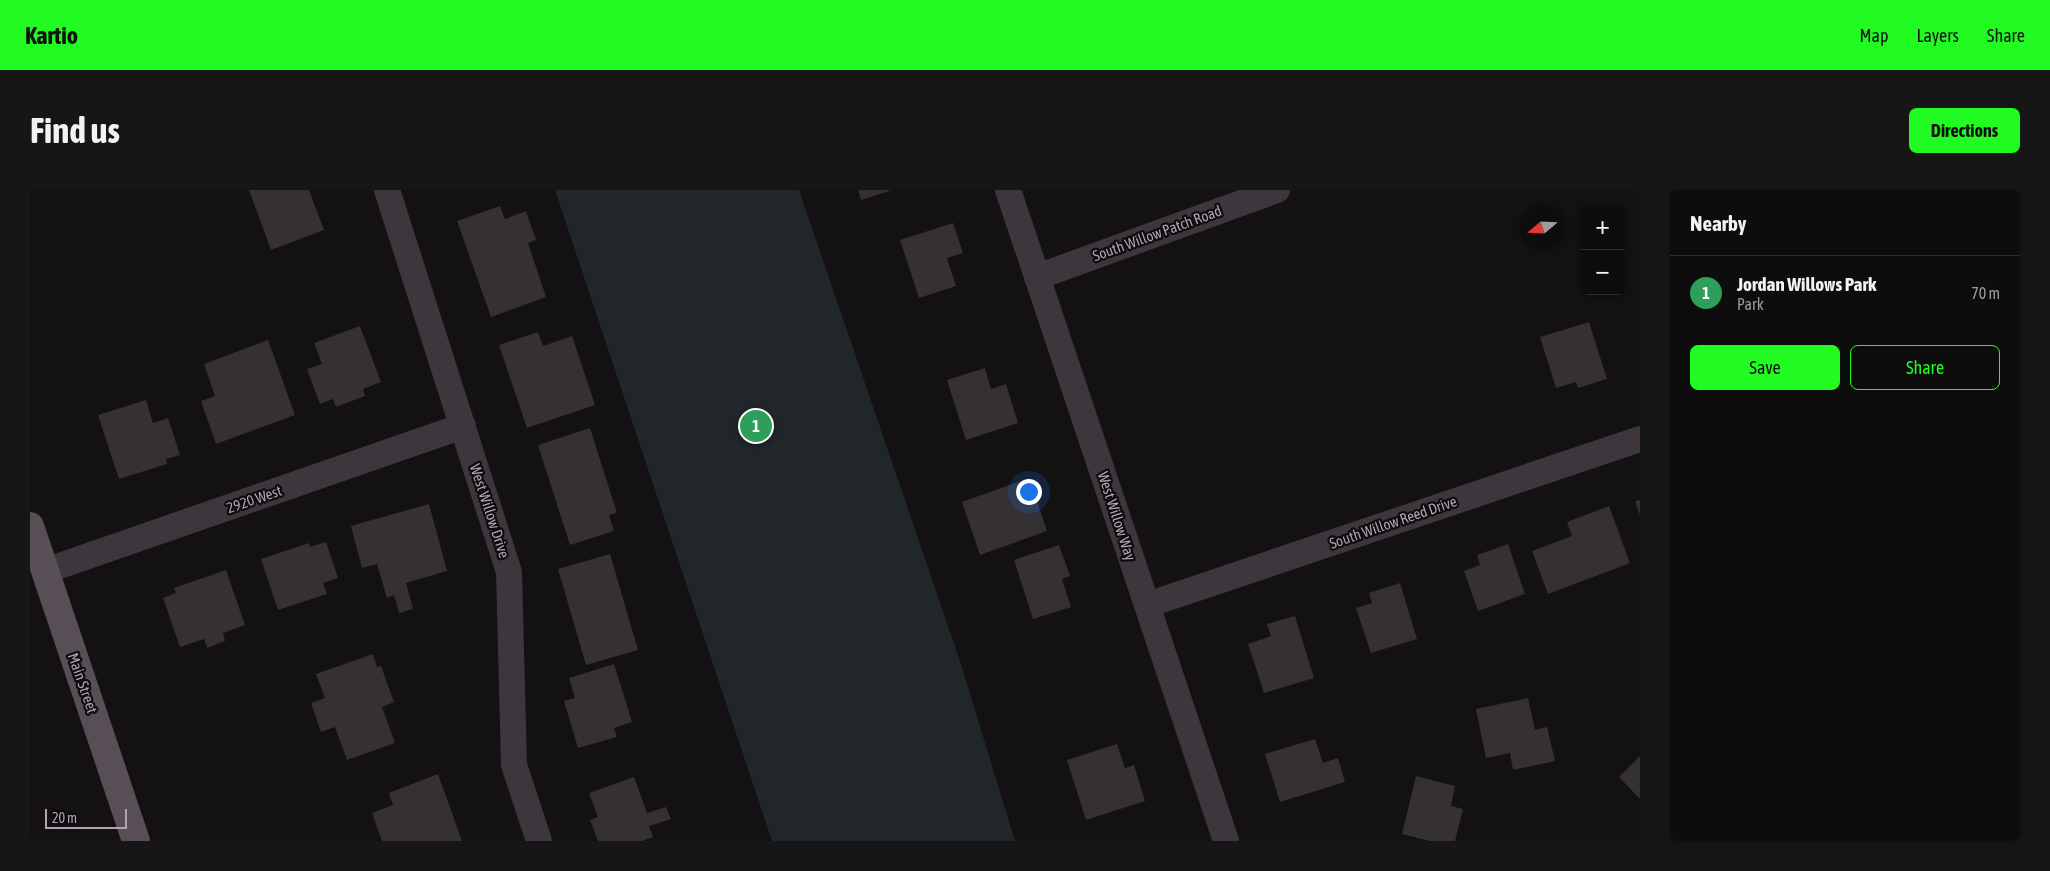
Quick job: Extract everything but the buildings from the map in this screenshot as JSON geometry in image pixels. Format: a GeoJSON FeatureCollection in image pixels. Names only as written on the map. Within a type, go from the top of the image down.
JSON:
{"type":"FeatureCollection","features":[{"type":"Feature","properties":{"kind":"main road","name":"Main Street"},"geometry":{"type":"LineString","coordinates":[[30,526],[136,841]]}},
{"type":"Feature","properties":{"kind":"street","name":"West Willow Drive"},"geometry":{"type":"LineString","coordinates":[[387,190],[509,572],[514,766],[539,841]]}},
{"type":"Feature","properties":{"kind":"street","name":"West Willow Way"},"geometry":{"type":"LineString","coordinates":[[1008,190],[1226,841]]}},
{"type":"Feature","properties":{"kind":"street","name":"South Willow Patch Road"},"geometry":{"type":"LineString","coordinates":[[1037,277],[1277,190]]}},
{"type":"Feature","properties":{"kind":"street","name":"2920 West"},"geometry":{"type":"LineString","coordinates":[[45,571],[463,426]]}},
{"type":"Feature","properties":{"kind":"street","name":"South Willow Reed Drive"},"geometry":{"type":"LineString","coordinates":[[1147,605],[1640,439]]}},
{"type":"Feature","properties":{"kind":"shaded area"},"geometry":{"type":"Polygon","coordinates":[[[555,190],[799,190],[960,661],[1015,841],[772,841],[555,190]]]}},
{"type":"Feature","properties":{"kind":"place","name":"Jordan Willows Park"},"geometry":{"type":"Point","coordinates":[756,426]}}]}
